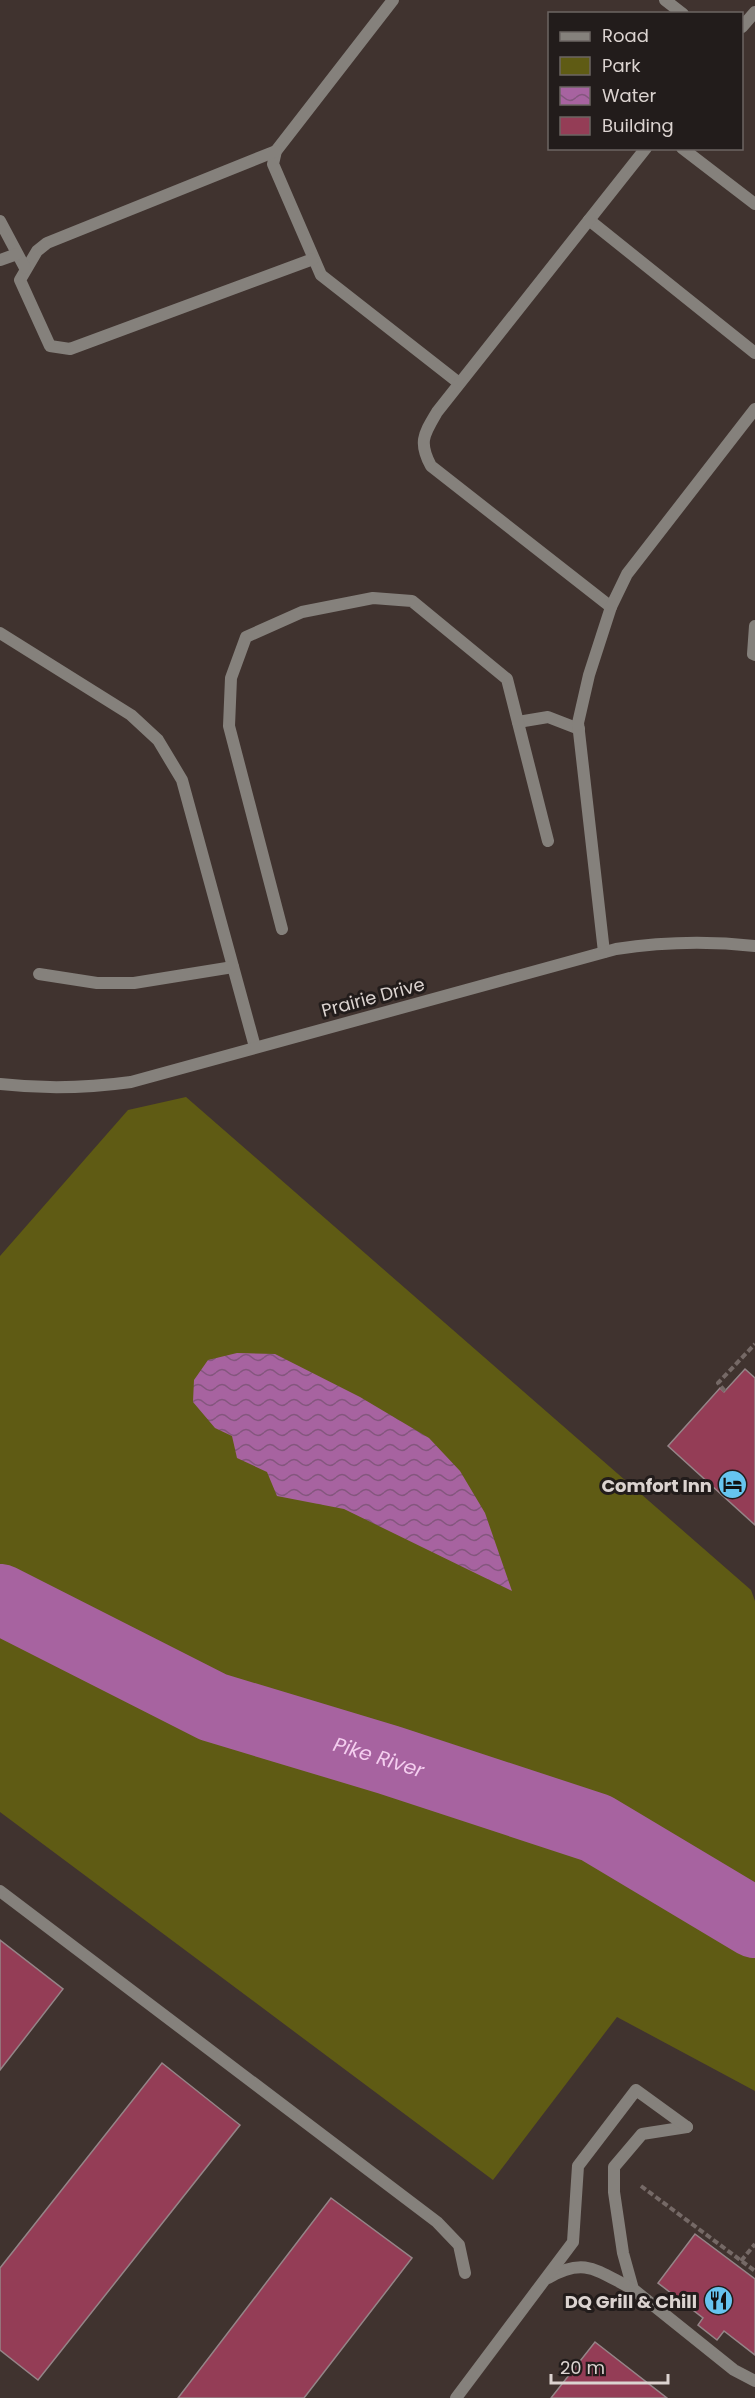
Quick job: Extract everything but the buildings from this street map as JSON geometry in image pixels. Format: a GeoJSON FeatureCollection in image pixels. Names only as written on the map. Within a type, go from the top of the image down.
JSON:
{"type":"FeatureCollection","features":[{"type":"Feature","properties":{"kind":"street"},"geometry":{"type":"LineString","coordinates":[[393,0],[276,151],[273,164],[321,275],[459,383]]}},
{"type":"Feature","properties":{"kind":"street"},"geometry":{"type":"LineString","coordinates":[[666,0],[681,12]]}},
{"type":"Feature","properties":{"kind":"street"},"geometry":{"type":"LineString","coordinates":[[743,25],[755,12]]}},
{"type":"Feature","properties":{"kind":"street"},"geometry":{"type":"LineString","coordinates":[[610,607],[430,466],[422,450],[424,434],[437,412],[644,150]]}},
{"type":"Feature","properties":{"kind":"street"},"geometry":{"type":"LineString","coordinates":[[685,150],[755,204]]}},
{"type":"Feature","properties":{"kind":"street"},"geometry":{"type":"LineString","coordinates":[[276,151],[47,243],[37,251],[20,280],[50,346],[70,349],[314,259]]}},
{"type":"Feature","properties":{"kind":"street"},"geometry":{"type":"LineString","coordinates":[[589,220],[755,354]]}},
{"type":"Feature","properties":{"kind":"street"},"geometry":{"type":"LineString","coordinates":[[0,221],[25,268]]}},
{"type":"Feature","properties":{"kind":"street"},"geometry":{"type":"LineString","coordinates":[[0,260],[17,254]]}},
{"type":"Feature","properties":{"kind":"street"},"geometry":{"type":"LineString","coordinates":[[604,952],[579,729],[589,675],[610,607],[627,574],[755,410]]}},
{"type":"Feature","properties":{"kind":"street"},"geometry":{"type":"LineString","coordinates":[[282,929],[230,726],[231,678],[246,637],[302,612],[373,598],[412,601],[507,679],[548,841]]}},
{"type":"Feature","properties":{"kind":"street"},"geometry":{"type":"LineString","coordinates":[[755,626],[753,654],[755,655]]}},
{"type":"Feature","properties":{"kind":"street"},"geometry":{"type":"LineString","coordinates":[[0,633],[131,715],[158,740],[182,780],[255,1047]]}},
{"type":"Feature","properties":{"kind":"street"},"geometry":{"type":"LineString","coordinates":[[518,722],[548,717],[579,729]]}},
{"type":"Feature","properties":{"kind":"street","name":"Prairie Drive"},"geometry":{"type":"LineString","coordinates":[[0,1084],[26,1087],[96,1087],[130,1082],[604,952],[652,943],[725,943],[755,946]]}},
{"type":"Feature","properties":{"kind":"street"},"geometry":{"type":"LineString","coordinates":[[39,974],[97,983],[134,983],[233,967]]}},
{"type":"Feature","properties":{"kind":"street"},"geometry":{"type":"LineString","coordinates":[[0,1892],[437,2222],[459,2245],[465,2273]]}},
{"type":"Feature","properties":{"kind":"street"},"geometry":{"type":"LineString","coordinates":[[456,2398],[573,2242],[578,2166],[636,2090],[687,2127],[642,2134],[614,2167],[614,2192],[623,2253],[633,2289]]}},
{"type":"Feature","properties":{"kind":"street"},"geometry":{"type":"LineString","coordinates":[[542,2282],[564,2269],[587,2266],[633,2289],[734,2370],[755,2381]]}},
{"type":"Feature","properties":{"kind":"path"},"geometry":{"type":"LineString","coordinates":[[725,1391],[718,1383],[755,1344]]}},
{"type":"Feature","properties":{"kind":"path"},"geometry":{"type":"LineString","coordinates":[[636,2182],[755,2271]]}},
{"type":"Feature","properties":{"kind":"path"},"geometry":{"type":"LineString","coordinates":[[741,2261],[755,2244]]}},
{"type":"Feature","properties":{"kind":"green space"},"geometry":{"type":"Polygon","coordinates":[[[186,1097],[751,1590],[755,1601],[755,2091],[617,2017],[493,2180],[0,1812],[0,1256],[128,1110],[186,1097]]]}},
{"type":"Feature","properties":{"kind":"water"},"geometry":{"type":"Polygon","coordinates":[[[237,1353],[275,1354],[360,1397],[429,1438],[460,1471],[485,1513],[512,1591],[344,1509],[277,1496],[267,1472],[237,1458],[232,1436],[215,1428],[193,1402],[194,1380],[208,1360],[237,1353]]]}},
{"type":"Feature","properties":{"kind":"waterway","name":"Pike River"},"geometry":{"type":"LineString","coordinates":[[0,1599],[213,1707],[389,1760],[596,1828],[755,1923]]}},
{"type":"Feature","properties":{"kind":"place","name":"Comfort Inn"},"geometry":{"type":"Point","coordinates":[733,1485]}},
{"type":"Feature","properties":{"kind":"place","name":"DQ Grill & Chill"},"geometry":{"type":"Point","coordinates":[718,2301]}}]}
